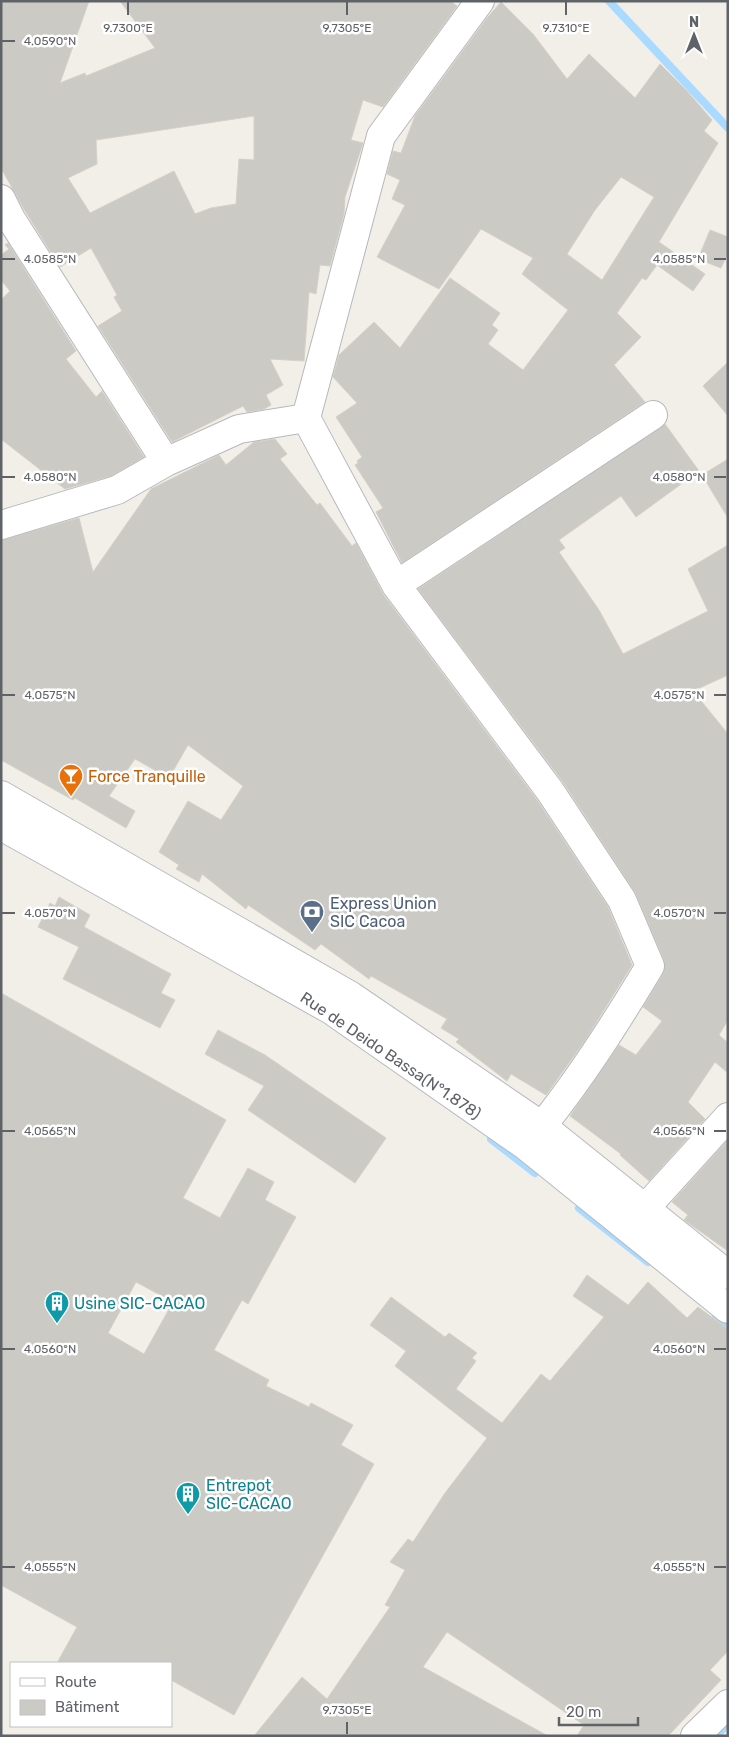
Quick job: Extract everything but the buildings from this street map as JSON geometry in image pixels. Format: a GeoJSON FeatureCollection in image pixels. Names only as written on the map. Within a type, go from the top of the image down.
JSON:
{"type":"FeatureCollection","features":[{"type":"Feature","properties":{"kind":"street"},"geometry":{"type":"LineString","coordinates":[[480,1],[381,136],[306,418],[396,585],[550,791],[622,900],[650,966],[614,1027],[565,1097],[542,1126]]}},
{"type":"Feature","properties":{"kind":"street"},"geometry":{"type":"LineString","coordinates":[[4,215],[166,462]]}},
{"type":"Feature","properties":{"kind":"street"},"geometry":{"type":"LineString","coordinates":[[396,585],[653,415]]}},
{"type":"Feature","properties":{"kind":"street"},"geometry":{"type":"LineString","coordinates":[[1,525],[117,490],[166,462],[239,429],[306,418]]}},
{"type":"Feature","properties":{"kind":"street"},"geometry":{"type":"LineString","coordinates":[[1,795],[351,996],[542,1126],[635,1219],[728,1275]]}},
{"type":"Feature","properties":{"kind":"street","name":"Rue de Deido Bassa(N°1.878)"},"geometry":{"type":"LineString","coordinates":[[1,826],[331,1010],[526,1146],[635,1219],[728,1309]]}},
{"type":"Feature","properties":{"kind":"street"},"geometry":{"type":"LineString","coordinates":[[635,1219],[728,1117]]}},
{"type":"Feature","properties":{"kind":"street"},"geometry":{"type":"LineString","coordinates":[[695,1736],[728,1704]]}},
{"type":"Feature","properties":{"kind":"waterway"},"geometry":{"type":"LineString","coordinates":[[609,1],[728,128]]}},
{"type":"Feature","properties":{"kind":"waterway"},"geometry":{"type":"LineString","coordinates":[[491,1139],[535,1173]]}},
{"type":"Feature","properties":{"kind":"waterway"},"geometry":{"type":"LineString","coordinates":[[579,1208],[648,1262]]}},
{"type":"Feature","properties":{"kind":"waterway"},"geometry":{"type":"LineString","coordinates":[[716,1315],[728,1325]]}},
{"type":"Feature","properties":{"kind":"waterway"},"geometry":{"type":"LineString","coordinates":[[715,1736],[722,1730]]}},
{"type":"Feature","properties":{"kind":"place","name":"Force Tranquille"},"geometry":{"type":"Point","coordinates":[71,797]}},
{"type":"Feature","properties":{"kind":"place","name":"Express Union SIC Cacoa"},"geometry":{"type":"Point","coordinates":[312,933]}},
{"type":"Feature","properties":{"kind":"place","name":"Usine SIC-CACAO"},"geometry":{"type":"Point","coordinates":[57,1324]}},
{"type":"Feature","properties":{"kind":"place","name":"Entrepot SIC-CACAO"},"geometry":{"type":"Point","coordinates":[188,1515]}}]}
